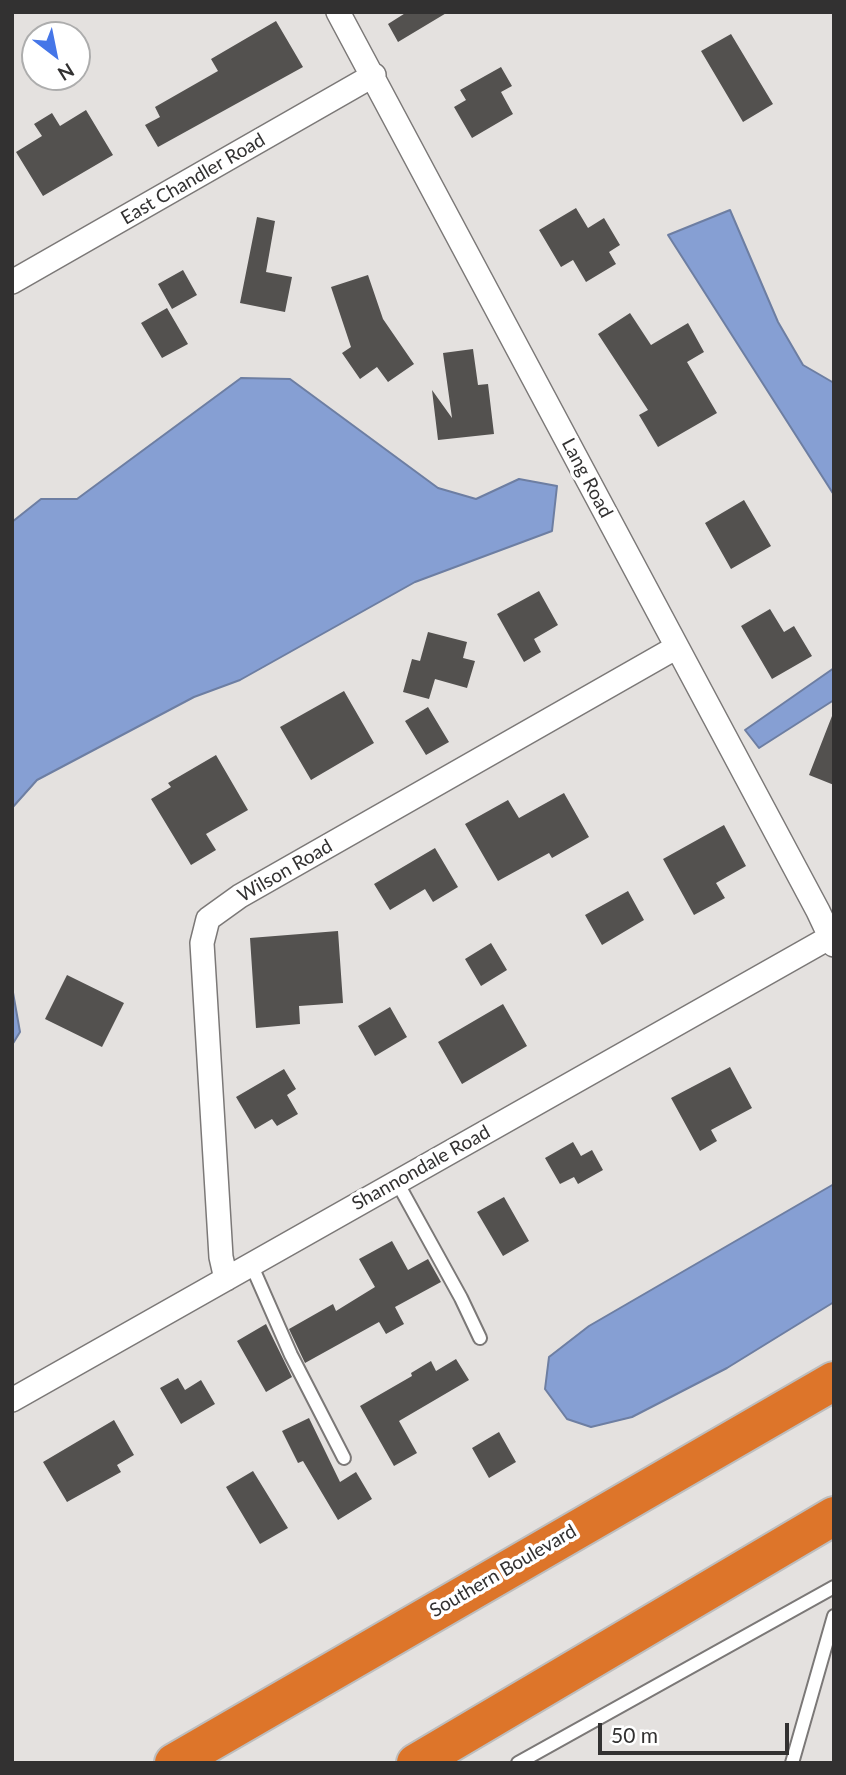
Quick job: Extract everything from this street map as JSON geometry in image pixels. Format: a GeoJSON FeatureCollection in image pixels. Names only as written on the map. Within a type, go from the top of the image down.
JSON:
{"type":"FeatureCollection","features":[{"type":"Feature","properties":{"kind":"highway","name":"Southern Boulevard"},"geometry":{"type":"LineString","coordinates":[[174,1763],[834,1381]]}},
{"type":"Feature","properties":{"kind":"highway"},"geometry":{"type":"LineString","coordinates":[[416,1763],[834,1516]]}},
{"type":"Feature","properties":{"kind":"street","name":"Lang Road"},"geometry":{"type":"LineString","coordinates":[[338,12],[374,75],[832,939]]}},
{"type":"Feature","properties":{"kind":"street","name":"East Chandler Road"},"geometry":{"type":"LineString","coordinates":[[12,282],[374,75]]}},
{"type":"Feature","properties":{"kind":"street","name":"Wilson Road"},"geometry":{"type":"LineString","coordinates":[[226,1279],[221,1257],[202,943],[208,919],[240,896],[677,647]]}},
{"type":"Feature","properties":{"kind":"street","name":"Shannondale Road"},"geometry":{"type":"LineString","coordinates":[[12,1400],[832,939]]}},
{"type":"Feature","properties":{"kind":"lane"},"geometry":{"type":"LineString","coordinates":[[397,1182],[480,1338]]}},
{"type":"Feature","properties":{"kind":"lane"},"geometry":{"type":"LineString","coordinates":[[251,1264],[291,1355],[344,1458]]}},
{"type":"Feature","properties":{"kind":"lane"},"geometry":{"type":"LineString","coordinates":[[518,1763],[834,1587]]}},
{"type":"Feature","properties":{"kind":"lane"},"geometry":{"type":"LineString","coordinates":[[792,1763],[834,1616]]}},
{"type":"Feature","properties":{"kind":"water"},"geometry":{"type":"Polygon","coordinates":[[[730,210],[778,322],[803,365],[834,383],[834,495],[668,235],[730,210]]]}},
{"type":"Feature","properties":{"kind":"water"},"geometry":{"type":"Polygon","coordinates":[[[241,378],[290,379],[438,488],[476,499],[519,479],[557,486],[552,531],[415,582],[240,680],[194,697],[37,780],[12,808],[12,522],[41,499],[77,499],[241,378]]]}},
{"type":"Feature","properties":{"kind":"water"},"geometry":{"type":"Polygon","coordinates":[[[834,668],[834,700],[759,748],[745,730],[834,668]]]}},
{"type":"Feature","properties":{"kind":"water"},"geometry":{"type":"Polygon","coordinates":[[[12,987],[20,1032],[12,1045],[12,987]]]}},
{"type":"Feature","properties":{"kind":"water"},"geometry":{"type":"Polygon","coordinates":[[[834,1184],[834,1302],[727,1368],[632,1417],[591,1427],[567,1419],[545,1389],[549,1357],[589,1326],[834,1184]]]}},
{"type":"Feature","properties":{"kind":"building"},"geometry":{"type":"Polygon","coordinates":[[[407,12],[448,12],[398,42],[388,24],[407,12]]]}},
{"type":"Feature","properties":{"kind":"building"},"geometry":{"type":"Polygon","coordinates":[[[276,21],[303,67],[158,147],[145,125],[160,117],[155,107],[218,71],[211,59],[276,21]]]}},
{"type":"Feature","properties":{"kind":"building"},"geometry":{"type":"Polygon","coordinates":[[[731,34],[773,104],[743,122],[701,51],[731,34]]]}},
{"type":"Feature","properties":{"kind":"building"},"geometry":{"type":"Polygon","coordinates":[[[501,67],[512,86],[501,92],[513,114],[472,138],[454,107],[466,100],[460,90],[501,67]]]}},
{"type":"Feature","properties":{"kind":"building"},"geometry":{"type":"Polygon","coordinates":[[[86,110],[113,155],[43,196],[16,152],[42,136],[34,124],[52,113],[60,126],[86,110]]]}},
{"type":"Feature","properties":{"kind":"building"},"geometry":{"type":"Polygon","coordinates":[[[576,208],[588,228],[604,218],[620,245],[609,252],[616,264],[586,282],[573,260],[561,267],[539,230],[576,208]]]}},
{"type":"Feature","properties":{"kind":"building"},"geometry":{"type":"Polygon","coordinates":[[[257,217],[275,221],[266,272],[292,277],[285,312],[240,303],[257,217]]]}},
{"type":"Feature","properties":{"kind":"building"},"geometry":{"type":"Polygon","coordinates":[[[183,270],[197,295],[172,309],[158,284],[183,270]]]}},
{"type":"Feature","properties":{"kind":"building"},"geometry":{"type":"Polygon","coordinates":[[[368,275],[383,319],[414,364],[388,382],[377,367],[360,379],[342,353],[351,347],[331,287],[368,275]]]}},
{"type":"Feature","properties":{"kind":"building"},"geometry":{"type":"Polygon","coordinates":[[[167,308],[188,344],[162,358],[141,323],[167,308]]]}},
{"type":"Feature","properties":{"kind":"building"},"geometry":{"type":"Polygon","coordinates":[[[630,313],[651,345],[688,323],[704,352],[687,362],[717,413],[658,447],[639,415],[648,410],[598,334],[630,313]]]}},
{"type":"Feature","properties":{"kind":"building"},"geometry":{"type":"Polygon","coordinates":[[[473,349],[478,385],[488,384],[494,434],[438,440],[432,390],[452,418],[443,353],[473,349]]]}},
{"type":"Feature","properties":{"kind":"building"},"geometry":{"type":"Polygon","coordinates":[[[744,500],[771,546],[731,569],[705,523],[744,500]]]}},
{"type":"Feature","properties":{"kind":"building"},"geometry":{"type":"Polygon","coordinates":[[[539,591],[558,625],[534,639],[541,652],[524,662],[497,614],[539,591]]]}},
{"type":"Feature","properties":{"kind":"building"},"geometry":{"type":"Polygon","coordinates":[[[770,609],[784,632],[794,626],[812,656],[772,679],[741,626],[770,609]]]}},
{"type":"Feature","properties":{"kind":"building"},"geometry":{"type":"Polygon","coordinates":[[[428,632],[467,642],[463,658],[475,661],[467,688],[435,679],[429,699],[403,692],[412,659],[420,661],[428,632]]]}},
{"type":"Feature","properties":{"kind":"building"},"geometry":{"type":"Polygon","coordinates":[[[344,691],[374,743],[311,780],[280,727],[344,691]]]}},
{"type":"Feature","properties":{"kind":"building"},"geometry":{"type":"Polygon","coordinates":[[[428,707],[449,742],[426,755],[405,721],[428,707]]]}},
{"type":"Feature","properties":{"kind":"building"},"geometry":{"type":"Polygon","coordinates":[[[834,716],[834,785],[809,775],[834,716]]]}},
{"type":"Feature","properties":{"kind":"building"},"geometry":{"type":"Polygon","coordinates":[[[216,755],[248,810],[206,834],[216,850],[191,865],[151,799],[171,787],[168,783],[216,755]]]}},
{"type":"Feature","properties":{"kind":"building"},"geometry":{"type":"Polygon","coordinates":[[[564,793],[589,837],[552,858],[549,853],[498,881],[465,824],[508,800],[519,818],[564,793]]]}},
{"type":"Feature","properties":{"kind":"building"},"geometry":{"type":"Polygon","coordinates":[[[724,825],[746,866],[716,883],[725,898],[694,915],[663,859],[724,825]]]}},
{"type":"Feature","properties":{"kind":"building"},"geometry":{"type":"Polygon","coordinates":[[[435,848],[458,887],[433,902],[425,889],[390,910],[374,884],[435,848]]]}},
{"type":"Feature","properties":{"kind":"building"},"geometry":{"type":"Polygon","coordinates":[[[628,891],[644,920],[602,945],[585,915],[628,891]]]}},
{"type":"Feature","properties":{"kind":"building"},"geometry":{"type":"Polygon","coordinates":[[[338,931],[343,1003],[299,1006],[300,1024],[256,1028],[250,938],[338,931]]]}},
{"type":"Feature","properties":{"kind":"building"},"geometry":{"type":"Polygon","coordinates":[[[491,943],[507,970],[481,986],[465,959],[491,943]]]}},
{"type":"Feature","properties":{"kind":"building"},"geometry":{"type":"Polygon","coordinates":[[[67,975],[124,1003],[102,1047],[45,1019],[67,975]]]}},
{"type":"Feature","properties":{"kind":"building"},"geometry":{"type":"Polygon","coordinates":[[[503,1004],[527,1046],[462,1084],[438,1042],[503,1004]]]}},
{"type":"Feature","properties":{"kind":"building"},"geometry":{"type":"Polygon","coordinates":[[[390,1007],[407,1037],[375,1056],[358,1026],[390,1007]]]}},
{"type":"Feature","properties":{"kind":"building"},"geometry":{"type":"Polygon","coordinates":[[[730,1067],[752,1108],[711,1130],[717,1141],[700,1151],[671,1098],[730,1067]]]}},
{"type":"Feature","properties":{"kind":"building"},"geometry":{"type":"Polygon","coordinates":[[[284,1069],[296,1089],[287,1095],[298,1114],[277,1126],[272,1119],[255,1129],[236,1097],[284,1069]]]}},
{"type":"Feature","properties":{"kind":"building"},"geometry":{"type":"Polygon","coordinates":[[[573,1142],[581,1156],[592,1150],[603,1170],[578,1184],[574,1177],[560,1184],[545,1158],[573,1142]]]}},
{"type":"Feature","properties":{"kind":"building"},"geometry":{"type":"Polygon","coordinates":[[[504,1197],[529,1241],[503,1256],[477,1212],[504,1197]]]}},
{"type":"Feature","properties":{"kind":"building"},"geometry":{"type":"Polygon","coordinates":[[[392,1241],[408,1270],[428,1259],[441,1282],[395,1307],[404,1324],[386,1334],[379,1322],[305,1363],[289,1329],[333,1304],[336,1311],[375,1287],[359,1259],[392,1241]]]}},
{"type":"Feature","properties":{"kind":"building"},"geometry":{"type":"Polygon","coordinates":[[[266,1324],[292,1377],[266,1392],[237,1341],[266,1324]]]}},
{"type":"Feature","properties":{"kind":"building"},"geometry":{"type":"Polygon","coordinates":[[[456,1359],[469,1380],[399,1421],[417,1453],[394,1466],[360,1406],[412,1376],[411,1373],[431,1361],[436,1371],[456,1359]]]}},
{"type":"Feature","properties":{"kind":"building"},"geometry":{"type":"Polygon","coordinates":[[[178,1378],[185,1390],[201,1380],[215,1404],[181,1424],[160,1388],[178,1378]]]}},
{"type":"Feature","properties":{"kind":"building"},"geometry":{"type":"Polygon","coordinates":[[[309,1418],[340,1482],[356,1472],[372,1499],[338,1520],[303,1461],[298,1463],[282,1431],[309,1418]]]}},
{"type":"Feature","properties":{"kind":"building"},"geometry":{"type":"Polygon","coordinates":[[[114,1420],[134,1455],[117,1465],[121,1472],[67,1502],[43,1462],[114,1420]]]}},
{"type":"Feature","properties":{"kind":"building"},"geometry":{"type":"Polygon","coordinates":[[[499,1432],[516,1462],[489,1478],[472,1448],[499,1432]]]}},
{"type":"Feature","properties":{"kind":"building"},"geometry":{"type":"Polygon","coordinates":[[[253,1471],[288,1528],[260,1544],[226,1487],[253,1471]]]}}]}
